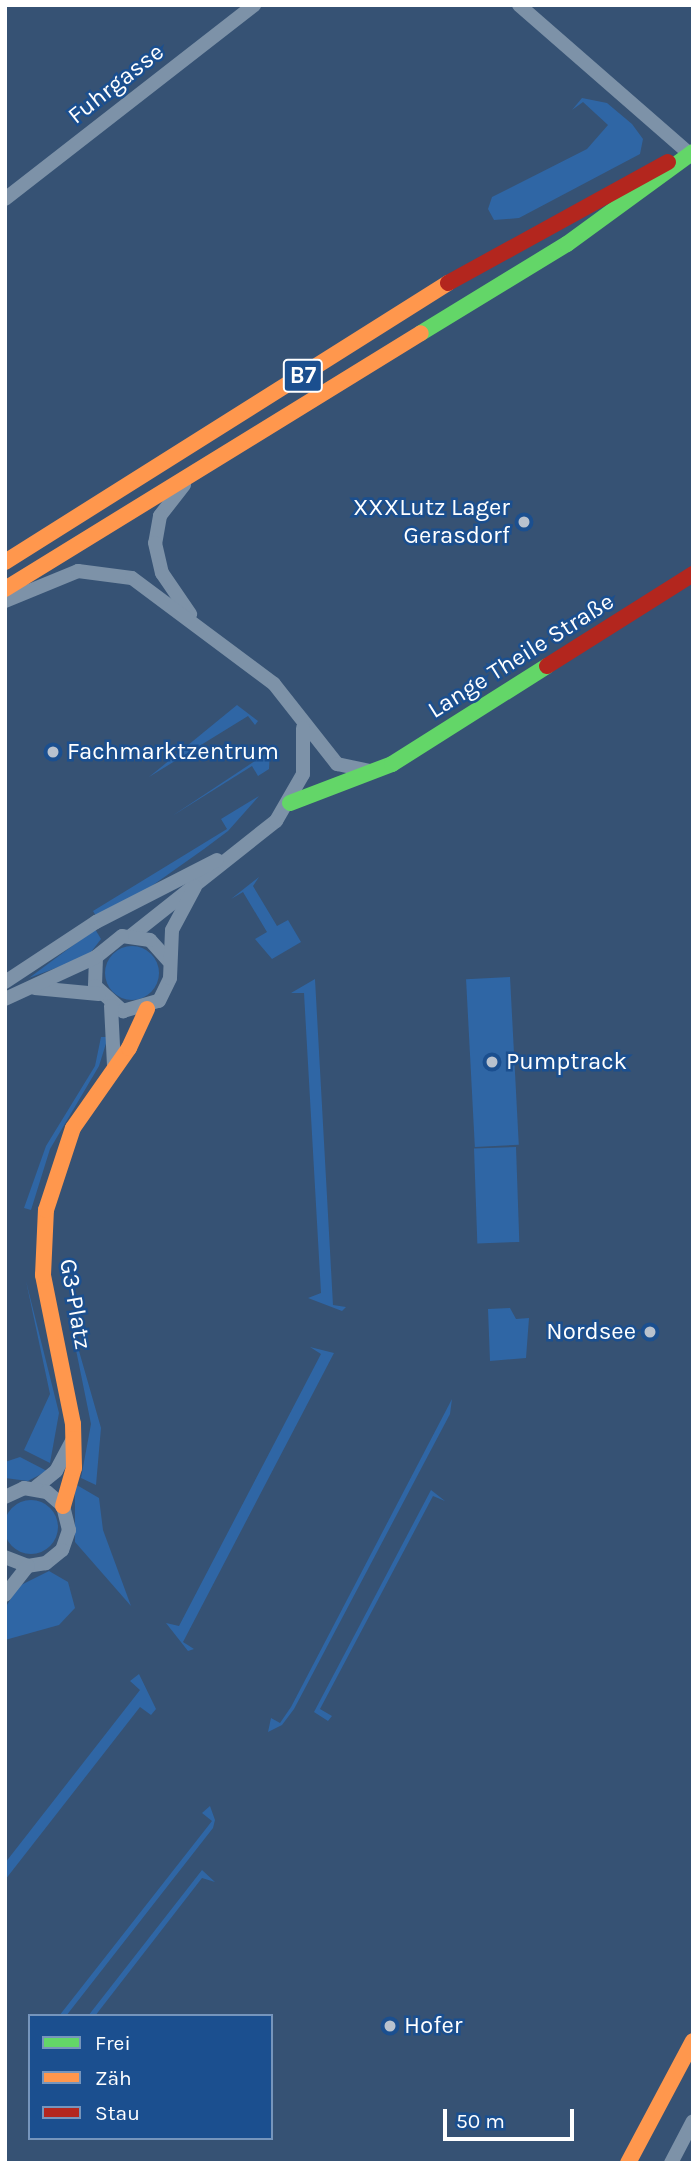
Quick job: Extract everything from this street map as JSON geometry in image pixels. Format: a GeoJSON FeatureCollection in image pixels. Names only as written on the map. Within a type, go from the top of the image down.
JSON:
{"type":"FeatureCollection","features":[{"type":"Feature","properties":{"kind":"main road","name":"B7"},"geometry":{"type":"LineString","coordinates":[[5,589],[567,244],[692,154]]}},
{"type":"Feature","properties":{"kind":"main road","name":"B7"},"geometry":{"type":"LineString","coordinates":[[5,562],[461,275],[651,169],[692,154]]}},
{"type":"Feature","properties":{"kind":"main road","name":"Lange Theile Straße"},"geometry":{"type":"LineString","coordinates":[[371,771],[472,715],[693,574]]}},
{"type":"Feature","properties":{"kind":"main road","name":"G3-Platz"},"geometry":{"type":"LineString","coordinates":[[290,803],[371,771]]}},
{"type":"Feature","properties":{"kind":"main road","name":"G3-Platz"},"geometry":{"type":"LineString","coordinates":[[63,1506],[74,1468],[71,1401],[43,1275],[44,1222],[63,1149],[147,1009]]}},
{"type":"Feature","properties":{"kind":"main road"},"geometry":{"type":"LineString","coordinates":[[628,2163],[693,2041]]}},
{"type":"Feature","properties":{"kind":"street","name":"Fuhrgasse"},"geometry":{"type":"LineString","coordinates":[[5,199],[254,5]]}},
{"type":"Feature","properties":{"kind":"street"},"geometry":{"type":"LineString","coordinates":[[519,5],[692,154]]}},
{"type":"Feature","properties":{"kind":"street"},"geometry":{"type":"LineString","coordinates":[[194,621],[162,573],[156,530],[167,504],[218,457]]}},
{"type":"Feature","properties":{"kind":"street"},"geometry":{"type":"LineString","coordinates":[[5,601],[47,579],[95,570],[132,578],[194,621],[274,684],[302,727],[337,764],[371,771]]}},
{"type":"Feature","properties":{"kind":"street","name":"G3-Platz"},"geometry":{"type":"LineString","coordinates":[[5,999],[35,988],[96,957],[111,940],[132,935],[195,887],[228,855],[263,832],[290,803],[306,756],[302,727]]}},
{"type":"Feature","properties":{"kind":"street"},"geometry":{"type":"LineString","coordinates":[[5,982],[96,922],[228,855]]}},
{"type":"Feature","properties":{"kind":"street","name":"G3-Platz"},"geometry":{"type":"LineString","coordinates":[[147,1009],[168,988],[172,930],[195,887]]}},
{"type":"Feature","properties":{"kind":"street"},"geometry":{"type":"LineString","coordinates":[[132,935],[150,940],[168,960]]}},
{"type":"Feature","properties":{"kind":"street"},"geometry":{"type":"LineString","coordinates":[[96,957],[99,994],[110,1006],[114,1065]]}},
{"type":"Feature","properties":{"kind":"street"},"geometry":{"type":"LineString","coordinates":[[35,988],[99,994]]}},
{"type":"Feature","properties":{"kind":"street"},"geometry":{"type":"LineString","coordinates":[[110,1006],[147,1009]]}},
{"type":"Feature","properties":{"kind":"street"},"geometry":{"type":"LineString","coordinates":[[10,1490],[36,1488],[56,1471],[72,1441]]}},
{"type":"Feature","properties":{"kind":"street"},"geometry":{"type":"LineString","coordinates":[[5,1595],[28,1566],[62,1550],[69,1530],[63,1506],[36,1488]]}},
{"type":"Feature","properties":{"kind":"street"},"geometry":{"type":"LineString","coordinates":[[5,1557],[28,1566]]}},
{"type":"Feature","properties":{"kind":"street"},"geometry":{"type":"LineString","coordinates":[[671,2163],[693,2121]]}},
{"type":"Feature","properties":{"kind":"shaded area"},"geometry":{"type":"Polygon","coordinates":[[[582,98],[607,103],[632,124],[643,139],[640,154],[519,218],[494,220],[488,209],[492,197],[587,149],[608,125],[583,102],[572,110],[582,98]]]}},
{"type":"Feature","properties":{"kind":"shaded area"},"geometry":{"type":"Polygon","coordinates":[[[237,705],[258,721],[255,725],[248,716],[149,777],[237,705]]]}},
{"type":"Feature","properties":{"kind":"shaded area"},"geometry":{"type":"Polygon","coordinates":[[[270,751],[269,769],[258,776],[252,766],[172,816],[270,751]]]}},
{"type":"Feature","properties":{"kind":"shaded area"},"geometry":{"type":"Polygon","coordinates":[[[259,796],[228,831],[204,849],[129,902],[96,916],[93,911],[227,829],[221,819],[259,796]]]}},
{"type":"Feature","properties":{"kind":"shaded area"},"geometry":{"type":"Polygon","coordinates":[[[259,877],[253,886],[277,926],[288,920],[301,942],[272,959],[255,939],[267,932],[243,892],[231,899],[259,877]]]}},
{"type":"Feature","properties":{"kind":"shaded area"},"geometry":{"type":"Polygon","coordinates":[[[95,929],[101,939],[88,956],[29,978],[95,929]]]}},
{"type":"Feature","properties":{"kind":"shaded area"},"geometry":{"type":"Polygon","coordinates":[[[132,946],[151,954],[159,973],[151,992],[132,1000],[113,992],[105,973],[113,954],[132,946]]]}},
{"type":"Feature","properties":{"kind":"shaded area","name":"Pumptrack"},"geometry":{"type":"Polygon","coordinates":[[[510,977],[519,1145],[475,1147],[466,979],[510,977]]]}},
{"type":"Feature","properties":{"kind":"shaded area"},"geometry":{"type":"Polygon","coordinates":[[[315,979],[333,1305],[346,1307],[342,1311],[308,1298],[321,1293],[304,993],[291,993],[315,979]]]}},
{"type":"Feature","properties":{"kind":"shaded area"},"geometry":{"type":"Polygon","coordinates":[[[101,1037],[108,1037],[99,1066],[50,1149],[31,1210],[24,1208],[46,1146],[95,1066],[101,1037]]]}},
{"type":"Feature","properties":{"kind":"shaded area"},"geometry":{"type":"Polygon","coordinates":[[[516,1147],[519,1242],[477,1243],[474,1148],[516,1147]]]}},
{"type":"Feature","properties":{"kind":"shaded area"},"geometry":{"type":"Polygon","coordinates":[[[26,1281],[59,1413],[50,1463],[24,1450],[50,1394],[26,1281]]]}},
{"type":"Feature","properties":{"kind":"shaded area"},"geometry":{"type":"Polygon","coordinates":[[[510,1308],[516,1319],[529,1318],[526,1358],[490,1361],[488,1309],[510,1308]]]}},
{"type":"Feature","properties":{"kind":"shaded area"},"geometry":{"type":"Polygon","coordinates":[[[78,1315],[77,1344],[101,1428],[96,1485],[81,1478],[91,1424],[75,1345],[78,1315]]]}},
{"type":"Feature","properties":{"kind":"shaded area"},"geometry":{"type":"Polygon","coordinates":[[[310,1347],[334,1353],[183,1642],[194,1649],[188,1651],[166,1623],[179,1626],[321,1354],[310,1347]]]}},
{"type":"Feature","properties":{"kind":"shaded area"},"geometry":{"type":"Polygon","coordinates":[[[452,1399],[450,1414],[294,1709],[282,1725],[268,1732],[271,1718],[280,1723],[291,1707],[452,1399]]]}},
{"type":"Feature","properties":{"kind":"shaded area"},"geometry":{"type":"Polygon","coordinates":[[[20,1457],[47,1471],[28,1481],[5,1478],[5,1462],[20,1457]]]}},
{"type":"Feature","properties":{"kind":"shaded area"},"geometry":{"type":"Polygon","coordinates":[[[75,1484],[99,1498],[103,1530],[131,1606],[75,1542],[75,1484]]]}},
{"type":"Feature","properties":{"kind":"shaded area"},"geometry":{"type":"Polygon","coordinates":[[[431,1490],[445,1501],[433,1496],[320,1709],[332,1716],[328,1721],[314,1712],[431,1490]]]}},
{"type":"Feature","properties":{"kind":"shaded area"},"geometry":{"type":"Polygon","coordinates":[[[31,1500],[50,1508],[58,1527],[50,1546],[31,1554],[12,1546],[4,1527],[12,1508],[31,1500]]]}},
{"type":"Feature","properties":{"kind":"shaded area"},"geometry":{"type":"Polygon","coordinates":[[[49,1571],[68,1582],[75,1608],[59,1625],[5,1640],[5,1608],[19,1586],[49,1571]]]}},
{"type":"Feature","properties":{"kind":"shaded area"},"geometry":{"type":"Polygon","coordinates":[[[139,1674],[156,1709],[151,1715],[140,1707],[5,1880],[5,1863],[140,1690],[130,1681],[139,1674]]]}},
{"type":"Feature","properties":{"kind":"shaded area"},"geometry":{"type":"Polygon","coordinates":[[[210,1806],[215,1820],[213,1828],[68,2014],[61,2014],[212,1821],[202,1813],[210,1806]]]}},
{"type":"Feature","properties":{"kind":"shaded area"},"geometry":{"type":"Polygon","coordinates":[[[202,1870],[215,1882],[202,1878],[97,2014],[90,2014],[202,1870]]]}},
{"type":"Feature","properties":{"kind":"traffic: fast"},"geometry":{"type":"LineString","coordinates":[[421,333],[567,244],[693,152]]}},
{"type":"Feature","properties":{"kind":"traffic: fast"},"geometry":{"type":"LineString","coordinates":[[290,803],[392,764],[547,666]]}},
{"type":"Feature","properties":{"kind":"traffic: slow"},"geometry":{"type":"LineString","coordinates":[[5,562],[448,283]]}},
{"type":"Feature","properties":{"kind":"traffic: slow"},"geometry":{"type":"LineString","coordinates":[[5,589],[421,333]]}},
{"type":"Feature","properties":{"kind":"traffic: slow"},"geometry":{"type":"LineString","coordinates":[[63,1506],[74,1468],[73,1424],[43,1275],[46,1210],[73,1128],[129,1048],[147,1009]]}},
{"type":"Feature","properties":{"kind":"traffic: slow"},"geometry":{"type":"LineString","coordinates":[[628,2163],[693,2041]]}},
{"type":"Feature","properties":{"kind":"traffic: jam"},"geometry":{"type":"LineString","coordinates":[[448,283],[668,162]]}},
{"type":"Feature","properties":{"kind":"traffic: jam"},"geometry":{"type":"LineString","coordinates":[[547,666],[693,574]]}},
{"type":"Feature","properties":{"kind":"place","name":"XXXLutz Lager Gerasdorf"},"geometry":{"type":"Point","coordinates":[524,522]}},
{"type":"Feature","properties":{"kind":"place","name":"Fachmarktzentrum"},"geometry":{"type":"Point","coordinates":[53,752]}},
{"type":"Feature","properties":{"kind":"place","name":"Pumptrack"},"geometry":{"type":"Point","coordinates":[492,1062]}},
{"type":"Feature","properties":{"kind":"place","name":"Nordsee"},"geometry":{"type":"Point","coordinates":[650,1332]}},
{"type":"Feature","properties":{"kind":"place","name":"Hofer"},"geometry":{"type":"Point","coordinates":[390,2026]}}]}
